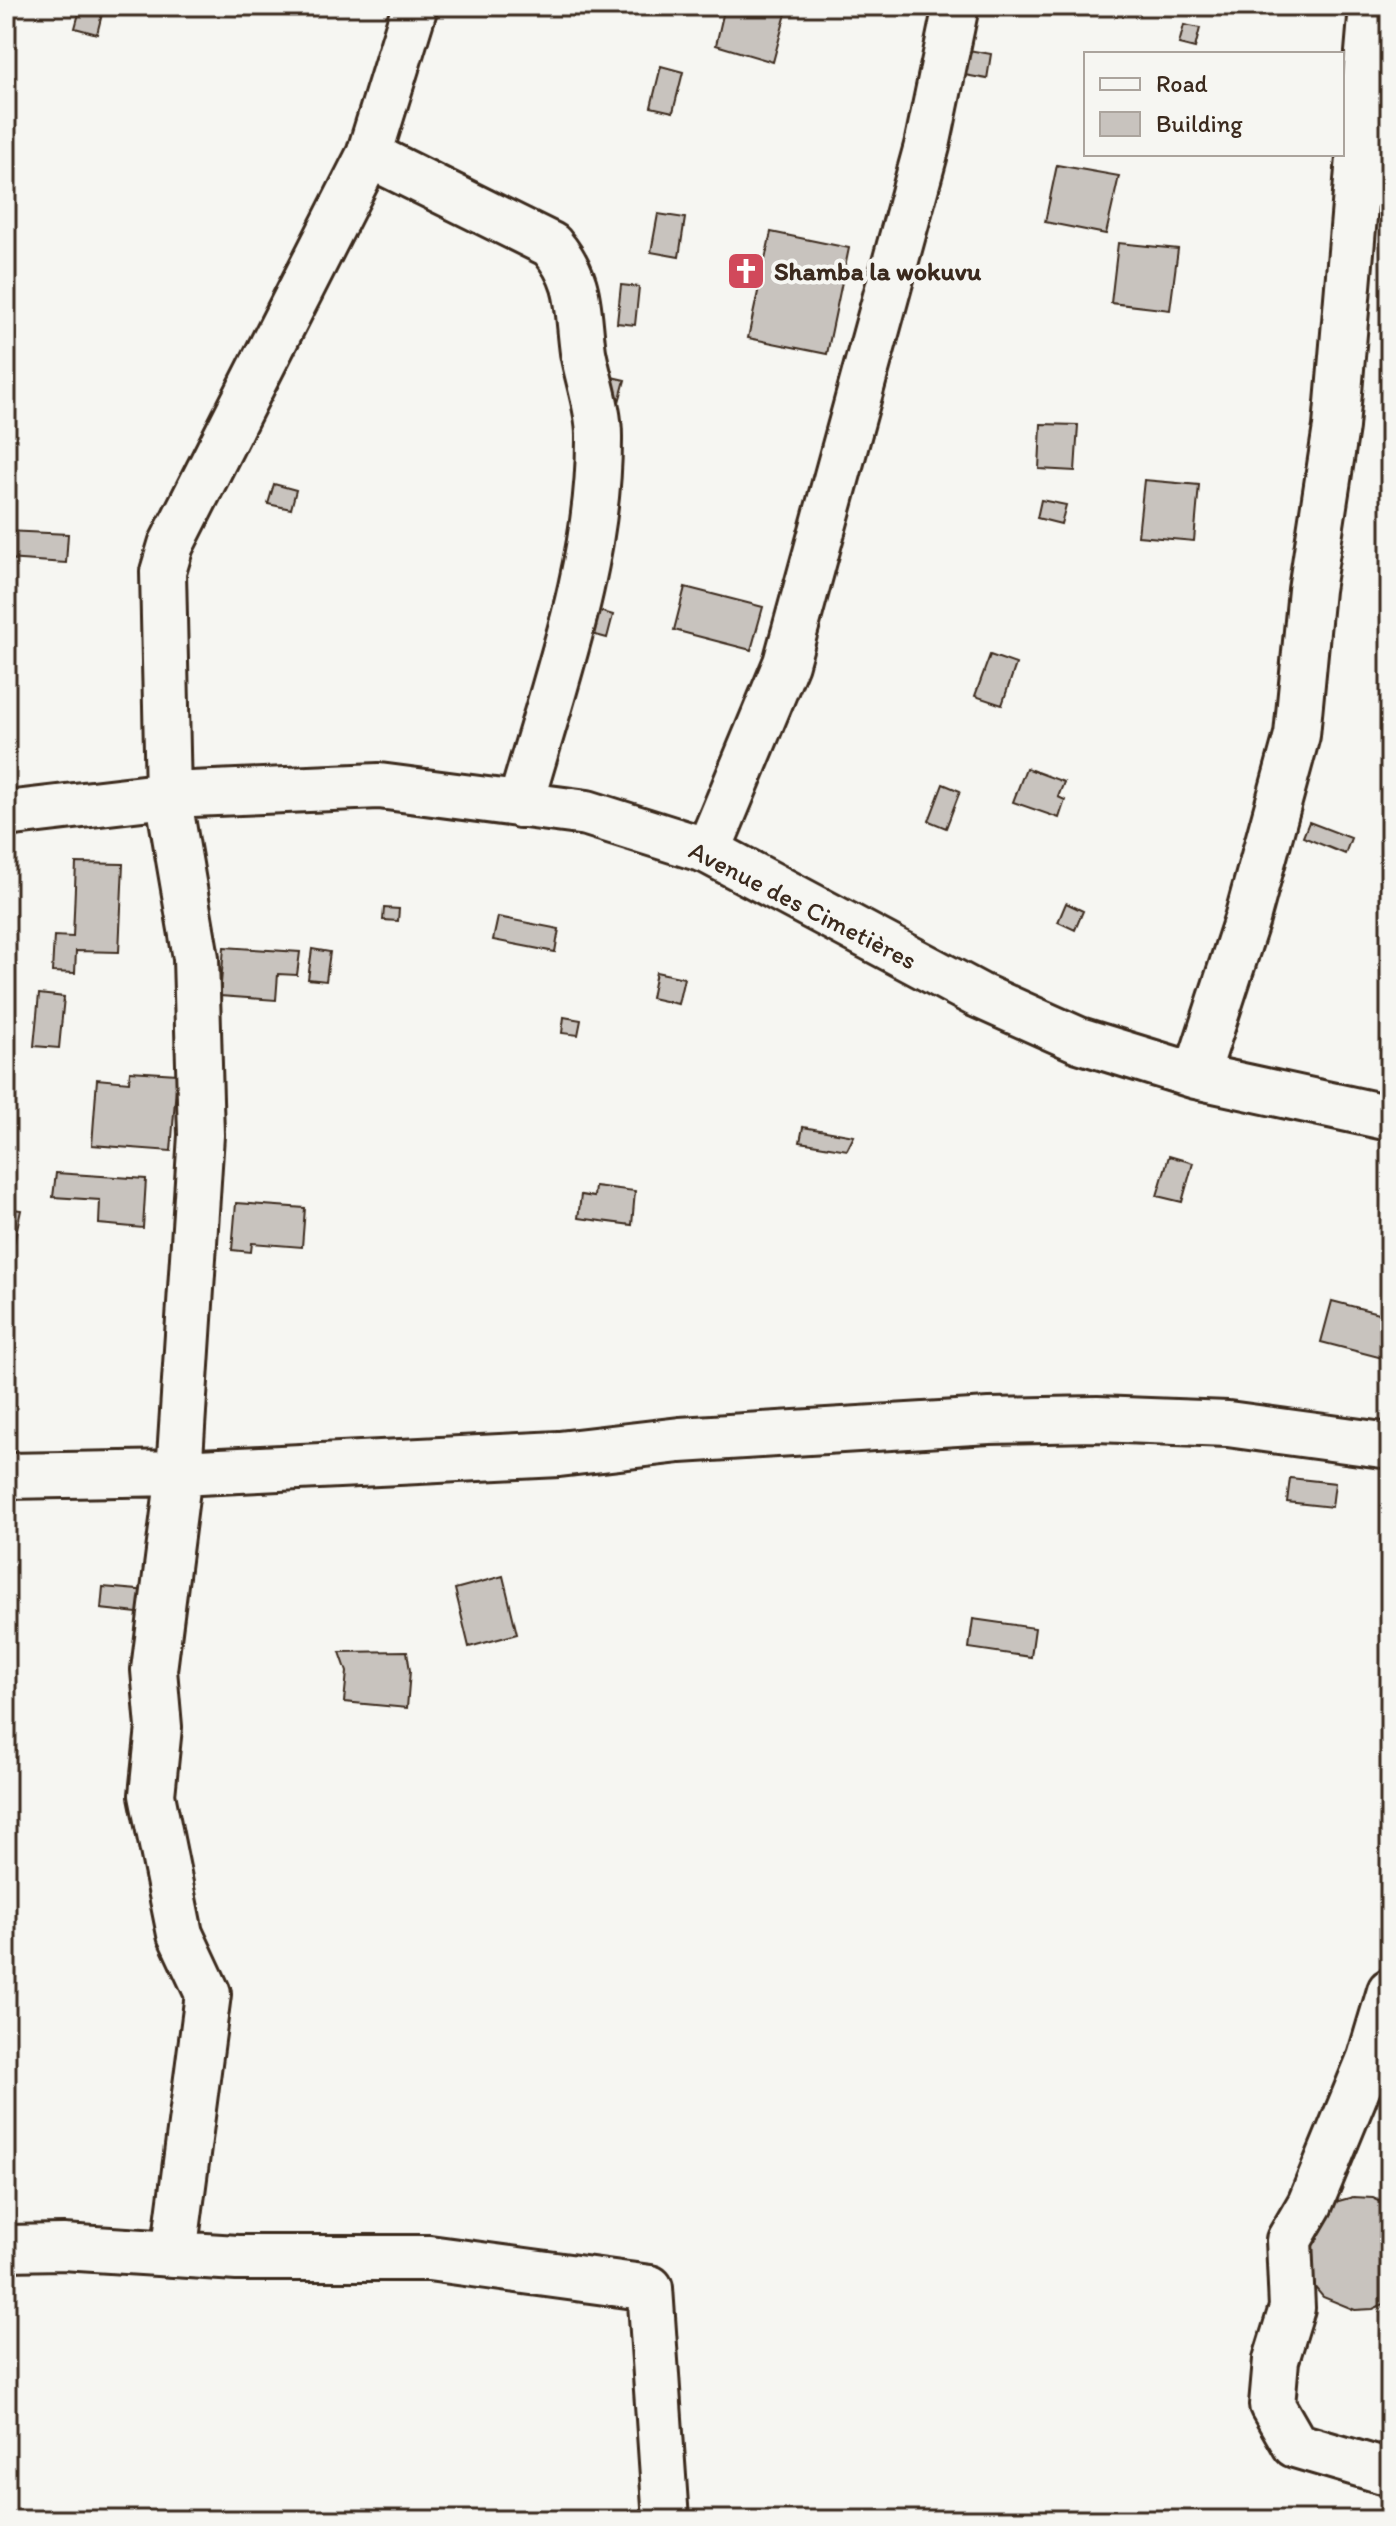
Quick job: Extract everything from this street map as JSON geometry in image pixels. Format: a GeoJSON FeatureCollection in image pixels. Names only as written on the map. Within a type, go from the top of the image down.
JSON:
{"type":"FeatureCollection","features":[{"type":"Feature","properties":{"kind":"street"},"geometry":{"type":"LineString","coordinates":[[174,2254],[208,1994],[180,1934],[152,1795],[159,1727],[154,1670],[179,1473],[201,1135],[196,958],[168,795],[163,572],[171,545],[369,155],[415,6]]}},
{"type":"Feature","properties":{"kind":"street"},"geometry":{"type":"LineString","coordinates":[[708,851],[786,663],[923,161],[956,6]]}},
{"type":"Feature","properties":{"kind":"street"},"geometry":{"type":"LineString","coordinates":[[1196,1076],[1247,919],[1297,735],[1311,590],[1336,427],[1372,6]]}},
{"type":"Feature","properties":{"kind":"street"},"geometry":{"type":"LineString","coordinates":[[369,155],[551,245],[569,266],[577,290],[583,351],[599,433],[596,509],[588,558],[520,805]]}},
{"type":"Feature","properties":{"kind":"street","name":"Avenue des Cimetières"},"geometry":{"type":"LineString","coordinates":[[6,814],[168,795],[379,786],[587,813],[708,851],[978,995],[1079,1040],[1196,1076],[1390,1118]]}},
{"type":"Feature","properties":{"kind":"street"},"geometry":{"type":"LineString","coordinates":[[6,1476],[179,1473],[559,1454],[680,1440],[1004,1421],[1097,1419],[1228,1424],[1390,1446]]}},
{"type":"Feature","properties":{"kind":"street"},"geometry":{"type":"LineString","coordinates":[[1390,1991],[1370,2058],[1310,2204],[1289,2240],[1292,2308],[1276,2360],[1272,2405],[1295,2445],[1390,2473]]}},
{"type":"Feature","properties":{"kind":"street"},"geometry":{"type":"LineString","coordinates":[[6,2248],[237,2258],[429,2258],[650,2288],[666,2520]]}},
{"type":"Feature","properties":{"kind":"building"},"geometry":{"type":"Polygon","coordinates":[[[81,6],[104,6],[97,34],[75,28],[81,6]]]}},
{"type":"Feature","properties":{"kind":"building"},"geometry":{"type":"Polygon","coordinates":[[[725,6],[788,6],[773,62],[716,45],[725,6]]]}},
{"type":"Feature","properties":{"kind":"building"},"geometry":{"type":"Polygon","coordinates":[[[1184,25],[1200,28],[1195,48],[1179,44],[1184,25]]]}},
{"type":"Feature","properties":{"kind":"building"},"geometry":{"type":"Polygon","coordinates":[[[952,47],[991,54],[987,79],[948,72],[952,47]]]}},
{"type":"Feature","properties":{"kind":"building"},"geometry":{"type":"Polygon","coordinates":[[[661,66],[683,72],[673,112],[651,107],[661,66]]]}},
{"type":"Feature","properties":{"kind":"building"},"geometry":{"type":"Polygon","coordinates":[[[1057,165],[1119,176],[1106,234],[1045,222],[1057,165]]]}},
{"type":"Feature","properties":{"kind":"building"},"geometry":{"type":"Polygon","coordinates":[[[658,214],[685,218],[679,257],[651,252],[658,214]]]}},
{"type":"Feature","properties":{"kind":"building"},"geometry":{"type":"Polygon","coordinates":[[[771,232],[849,248],[827,354],[748,338],[771,232]]]}},
{"type":"Feature","properties":{"kind":"building"},"geometry":{"type":"Polygon","coordinates":[[[1118,243],[1178,249],[1170,310],[1111,303],[1118,243]]]}},
{"type":"Feature","properties":{"kind":"building"},"geometry":{"type":"Polygon","coordinates":[[[621,285],[639,287],[635,325],[617,323],[621,285]]]}},
{"type":"Feature","properties":{"kind":"building"},"geometry":{"type":"Polygon","coordinates":[[[603,375],[625,380],[619,402],[598,398],[603,375]]]}},
{"type":"Feature","properties":{"kind":"building"},"geometry":{"type":"Polygon","coordinates":[[[1041,424],[1078,425],[1075,471],[1039,469],[1041,424]]]}},
{"type":"Feature","properties":{"kind":"building"},"geometry":{"type":"Polygon","coordinates":[[[1144,480],[1199,485],[1194,541],[1138,536],[1144,480]]]}},
{"type":"Feature","properties":{"kind":"building"},"geometry":{"type":"Polygon","coordinates":[[[274,484],[296,490],[291,509],[268,504],[274,484]]]}},
{"type":"Feature","properties":{"kind":"building"},"geometry":{"type":"Polygon","coordinates":[[[1041,500],[1066,505],[1061,524],[1037,518],[1041,500]]]}},
{"type":"Feature","properties":{"kind":"building"},"geometry":{"type":"Polygon","coordinates":[[[6,531],[68,534],[66,563],[6,559],[6,531]]]}},
{"type":"Feature","properties":{"kind":"building"},"geometry":{"type":"Polygon","coordinates":[[[685,587],[763,607],[751,650],[674,630],[685,587]]]}},
{"type":"Feature","properties":{"kind":"building"},"geometry":{"type":"Polygon","coordinates":[[[589,608],[613,615],[607,638],[592,634],[596,623],[586,620],[589,608]]]}},
{"type":"Feature","properties":{"kind":"building"},"geometry":{"type":"Polygon","coordinates":[[[990,655],[1016,664],[1002,705],[975,696],[990,655]]]}},
{"type":"Feature","properties":{"kind":"building"},"geometry":{"type":"Polygon","coordinates":[[[1026,768],[1064,782],[1058,797],[1065,800],[1059,818],[1013,802],[1026,768]]]}},
{"type":"Feature","properties":{"kind":"building"},"geometry":{"type":"Polygon","coordinates":[[[943,784],[960,791],[946,828],[929,821],[943,784]]]}},
{"type":"Feature","properties":{"kind":"building"},"geometry":{"type":"Polygon","coordinates":[[[1309,822],[1351,838],[1345,854],[1303,837],[1309,822]]]}},
{"type":"Feature","properties":{"kind":"building"},"geometry":{"type":"Polygon","coordinates":[[[76,863],[123,864],[119,952],[76,951],[75,973],[52,972],[54,936],[73,937],[76,863]]]}},
{"type":"Feature","properties":{"kind":"building"},"geometry":{"type":"Polygon","coordinates":[[[1066,903],[1083,911],[1075,930],[1058,922],[1066,903]]]}},
{"type":"Feature","properties":{"kind":"building"},"geometry":{"type":"Polygon","coordinates":[[[384,908],[399,909],[398,921],[383,920],[384,908]]]}},
{"type":"Feature","properties":{"kind":"building"},"geometry":{"type":"Polygon","coordinates":[[[498,917],[559,929],[555,952],[493,940],[498,917]]]}},
{"type":"Feature","properties":{"kind":"building"},"geometry":{"type":"Polygon","coordinates":[[[224,947],[300,952],[297,975],[278,974],[276,1000],[220,996],[224,947]]]}},
{"type":"Feature","properties":{"kind":"building"},"geometry":{"type":"Polygon","coordinates":[[[312,949],[330,952],[326,981],[308,979],[312,949]]]}},
{"type":"Feature","properties":{"kind":"building"},"geometry":{"type":"Polygon","coordinates":[[[656,972],[684,978],[678,1004],[651,998],[656,972]]]}},
{"type":"Feature","properties":{"kind":"building"},"geometry":{"type":"Polygon","coordinates":[[[39,994],[64,997],[59,1048],[34,1046],[39,994]]]}},
{"type":"Feature","properties":{"kind":"building"},"geometry":{"type":"Polygon","coordinates":[[[564,1017],[581,1020],[578,1035],[562,1033],[564,1017]]]}},
{"type":"Feature","properties":{"kind":"building"},"geometry":{"type":"Polygon","coordinates":[[[130,1071],[177,1074],[171,1151],[92,1145],[97,1079],[129,1082],[130,1071]]]}},
{"type":"Feature","properties":{"kind":"building"},"geometry":{"type":"Polygon","coordinates":[[[803,1127],[854,1136],[847,1150],[800,1142],[803,1127]]]}},
{"type":"Feature","properties":{"kind":"building"},"geometry":{"type":"Polygon","coordinates":[[[1169,1156],[1193,1163],[1182,1202],[1157,1196],[1169,1156]]]}},
{"type":"Feature","properties":{"kind":"building"},"geometry":{"type":"Polygon","coordinates":[[[56,1173],[146,1179],[143,1228],[99,1224],[100,1200],[53,1197],[56,1173]]]}},
{"type":"Feature","properties":{"kind":"building"},"geometry":{"type":"Polygon","coordinates":[[[595,1186],[635,1191],[632,1225],[578,1218],[581,1195],[594,1197],[595,1186]]]}},
{"type":"Feature","properties":{"kind":"building"},"geometry":{"type":"Polygon","coordinates":[[[236,1203],[305,1208],[302,1247],[252,1243],[251,1252],[232,1250],[236,1203]]]}},
{"type":"Feature","properties":{"kind":"building"},"geometry":{"type":"Polygon","coordinates":[[[6,1208],[21,1210],[14,1243],[6,1241],[6,1208]]]}},
{"type":"Feature","properties":{"kind":"building"},"geometry":{"type":"Polygon","coordinates":[[[1332,1301],[1390,1316],[1390,1360],[1321,1342],[1332,1301]]]}},
{"type":"Feature","properties":{"kind":"building"},"geometry":{"type":"Polygon","coordinates":[[[1290,1478],[1335,1483],[1332,1507],[1287,1502],[1290,1478]]]}},
{"type":"Feature","properties":{"kind":"building"},"geometry":{"type":"Polygon","coordinates":[[[503,1576],[517,1634],[469,1647],[455,1589],[503,1576]]]}},
{"type":"Feature","properties":{"kind":"building"},"geometry":{"type":"Polygon","coordinates":[[[103,1587],[149,1591],[146,1614],[101,1609],[103,1587]]]}},
{"type":"Feature","properties":{"kind":"building"},"geometry":{"type":"Polygon","coordinates":[[[973,1619],[1035,1628],[1031,1657],[969,1648],[973,1619]]]}},
{"type":"Feature","properties":{"kind":"building"},"geometry":{"type":"Polygon","coordinates":[[[407,1651],[410,1671],[407,1708],[344,1702],[347,1672],[340,1652],[407,1651]]]}},
{"type":"Feature","properties":{"kind":"building"},"geometry":{"type":"Polygon","coordinates":[[[1353,2197],[1373,2198],[1390,2206],[1390,2301],[1373,2309],[1355,2310],[1323,2297],[1312,2284],[1305,2267],[1319,2215],[1335,2202],[1353,2197]]]}},
{"type":"Feature","properties":{"kind":"place","name":"Shamba la wokuvu"},"geometry":{"type":"Point","coordinates":[746,271]}}]}
